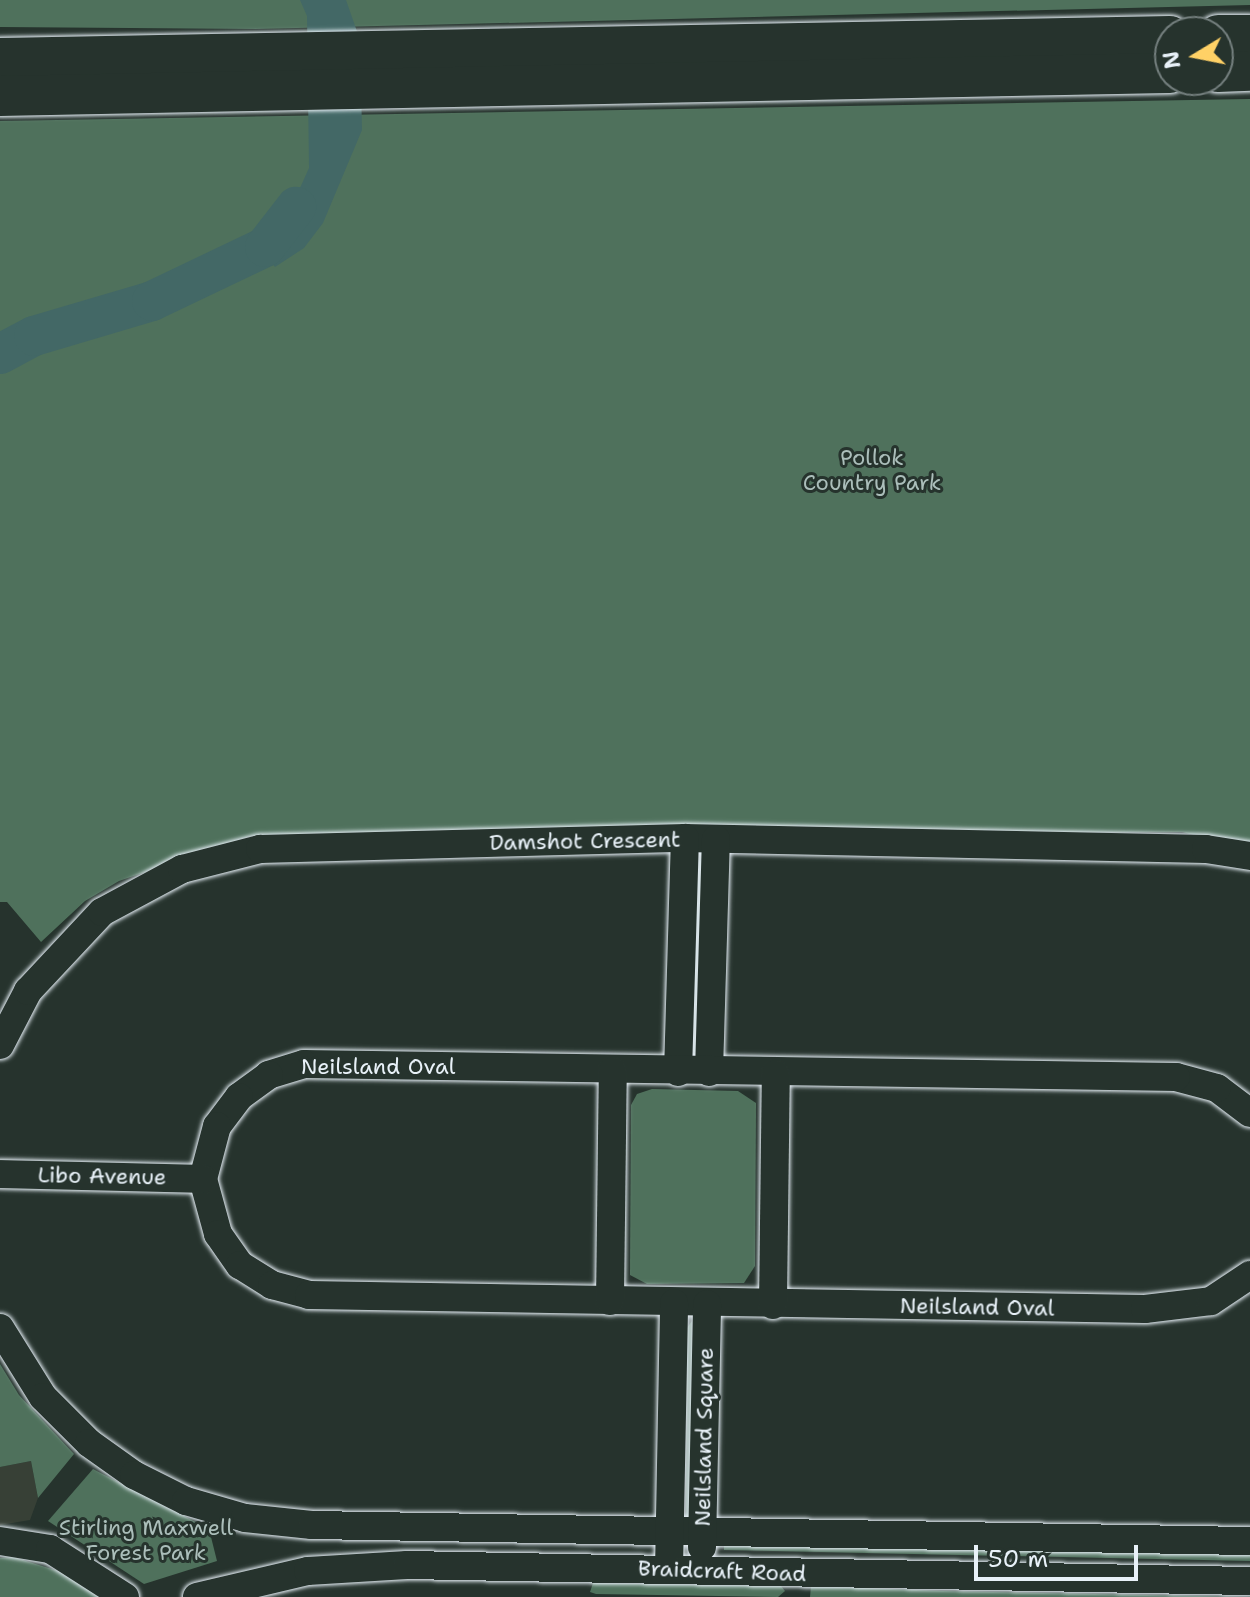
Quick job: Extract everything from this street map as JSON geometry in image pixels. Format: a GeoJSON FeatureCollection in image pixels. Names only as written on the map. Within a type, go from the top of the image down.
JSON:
{"type":"FeatureCollection","features":[{"type":"Feature","properties":{"kind":"highway"},"geometry":{"type":"LineString","coordinates":[[0,96],[229,95],[425,71],[1154,37]]}},
{"type":"Feature","properties":{"kind":"highway"},"geometry":{"type":"LineString","coordinates":[[0,58],[228,55],[425,71],[1154,73]]}},
{"type":"Feature","properties":{"kind":"street","name":"Damshot Crescent"},"geometry":{"type":"LineString","coordinates":[[0,1045],[28,991],[102,912],[182,869],[260,849],[685,838],[1206,849],[1250,856]]}},
{"type":"Feature","properties":{"kind":"street"},"geometry":{"type":"LineString","coordinates":[[678,1072],[685,838]]}},
{"type":"Feature","properties":{"kind":"street"},"geometry":{"type":"LineString","coordinates":[[709,1072],[716,839]]}},
{"type":"Feature","properties":{"kind":"street","name":"Neilsland Oval"},"geometry":{"type":"LineString","coordinates":[[1250,1113],[1217,1088],[1176,1077],[286,1068],[253,1084],[226,1111],[210,1143],[203,1179],[211,1216],[228,1251],[255,1276],[290,1292],[707,1304],[1169,1308],[1211,1301],[1250,1275]]}},
{"type":"Feature","properties":{"kind":"street"},"geometry":{"type":"LineString","coordinates":[[610,1301],[613,1071]]}},
{"type":"Feature","properties":{"kind":"street"},"geometry":{"type":"LineString","coordinates":[[773,1305],[776,1074]]}},
{"type":"Feature","properties":{"kind":"street","name":"Libo Avenue"},"geometry":{"type":"LineString","coordinates":[[0,1174],[203,1179]]}},
{"type":"Feature","properties":{"kind":"street","name":"Neilsland Square"},"geometry":{"type":"LineString","coordinates":[[669,1569],[674,1303]]}},
{"type":"Feature","properties":{"kind":"street","name":"Neilsland Square"},"geometry":{"type":"LineString","coordinates":[[702,1570],[707,1304]]}},
{"type":"Feature","properties":{"kind":"street","name":"Braidcraft Road"},"geometry":{"type":"LineString","coordinates":[[0,1328],[43,1397],[89,1443],[134,1475],[186,1501],[245,1518],[312,1525],[1250,1541]]}},
{"type":"Feature","properties":{"kind":"street"},"geometry":{"type":"LineString","coordinates":[[0,1541],[50,1549],[125,1597]]}},
{"type":"Feature","properties":{"kind":"street","name":"Braidcraft Road"},"geometry":{"type":"LineString","coordinates":[[197,1597],[349,1567],[669,1569],[1250,1581]]}},
{"type":"Feature","properties":{"kind":"shaded area"},"geometry":{"type":"Polygon","coordinates":[[[31,1461],[38,1498],[30,1520],[0,1525],[0,1467],[31,1461]]]}},
{"type":"Feature","properties":{"kind":"green space"},"geometry":{"type":"Polygon","coordinates":[[[0,0],[1250,0],[1250,5],[256,29],[0,27],[0,0]]]}},
{"type":"Feature","properties":{"kind":"green space","name":"Pollok Country Park"},"geometry":{"type":"Polygon","coordinates":[[[1250,99],[1250,849],[1182,832],[251,836],[119,881],[85,901],[41,942],[7,902],[0,902],[0,121],[1250,99]]]}},
{"type":"Feature","properties":{"kind":"green space"},"geometry":{"type":"Polygon","coordinates":[[[696,859],[702,861],[696,1053],[692,1050],[696,859]]]}},
{"type":"Feature","properties":{"kind":"green space"},"geometry":{"type":"Polygon","coordinates":[[[652,1089],[738,1091],[756,1103],[755,1266],[744,1283],[647,1284],[630,1275],[631,1105],[637,1094],[652,1089]]]}},
{"type":"Feature","properties":{"kind":"green space"},"geometry":{"type":"Polygon","coordinates":[[[692,1321],[692,1518],[686,1518],[687,1328],[692,1321]]]}},
{"type":"Feature","properties":{"kind":"green space"},"geometry":{"type":"Polygon","coordinates":[[[0,1364],[19,1395],[74,1454],[38,1498],[31,1461],[0,1467],[0,1364]]]}},
{"type":"Feature","properties":{"kind":"green space","name":"Stirling Maxwell Forest Park"},"geometry":{"type":"Polygon","coordinates":[[[93,1469],[209,1529],[217,1561],[144,1584],[48,1521],[93,1469]]]}},
{"type":"Feature","properties":{"kind":"green space"},"geometry":{"type":"Polygon","coordinates":[[[724,1541],[1250,1551],[1250,1561],[724,1550],[724,1541]]]}},
{"type":"Feature","properties":{"kind":"green space"},"geometry":{"type":"Polygon","coordinates":[[[13,1557],[65,1573],[102,1597],[0,1597],[0,1558],[13,1557]]]}},
{"type":"Feature","properties":{"kind":"green space"},"geometry":{"type":"Polygon","coordinates":[[[593,1583],[781,1586],[785,1591],[778,1597],[596,1594],[590,1592],[593,1583]]]}},
{"type":"Feature","properties":{"kind":"green space"},"geometry":{"type":"Polygon","coordinates":[[[811,1586],[942,1591],[1250,1597],[810,1597],[811,1586]]]}},
{"type":"Feature","properties":{"kind":"water"},"geometry":{"type":"Polygon","coordinates":[[[300,0],[346,0],[360,40],[362,130],[323,223],[304,248],[275,267],[252,236],[300,188],[309,168],[307,16],[300,0]]]}},
{"type":"Feature","properties":{"kind":"waterway"},"geometry":{"type":"LineString","coordinates":[[0,354],[34,336],[152,301],[265,247],[296,207]]}}]}
